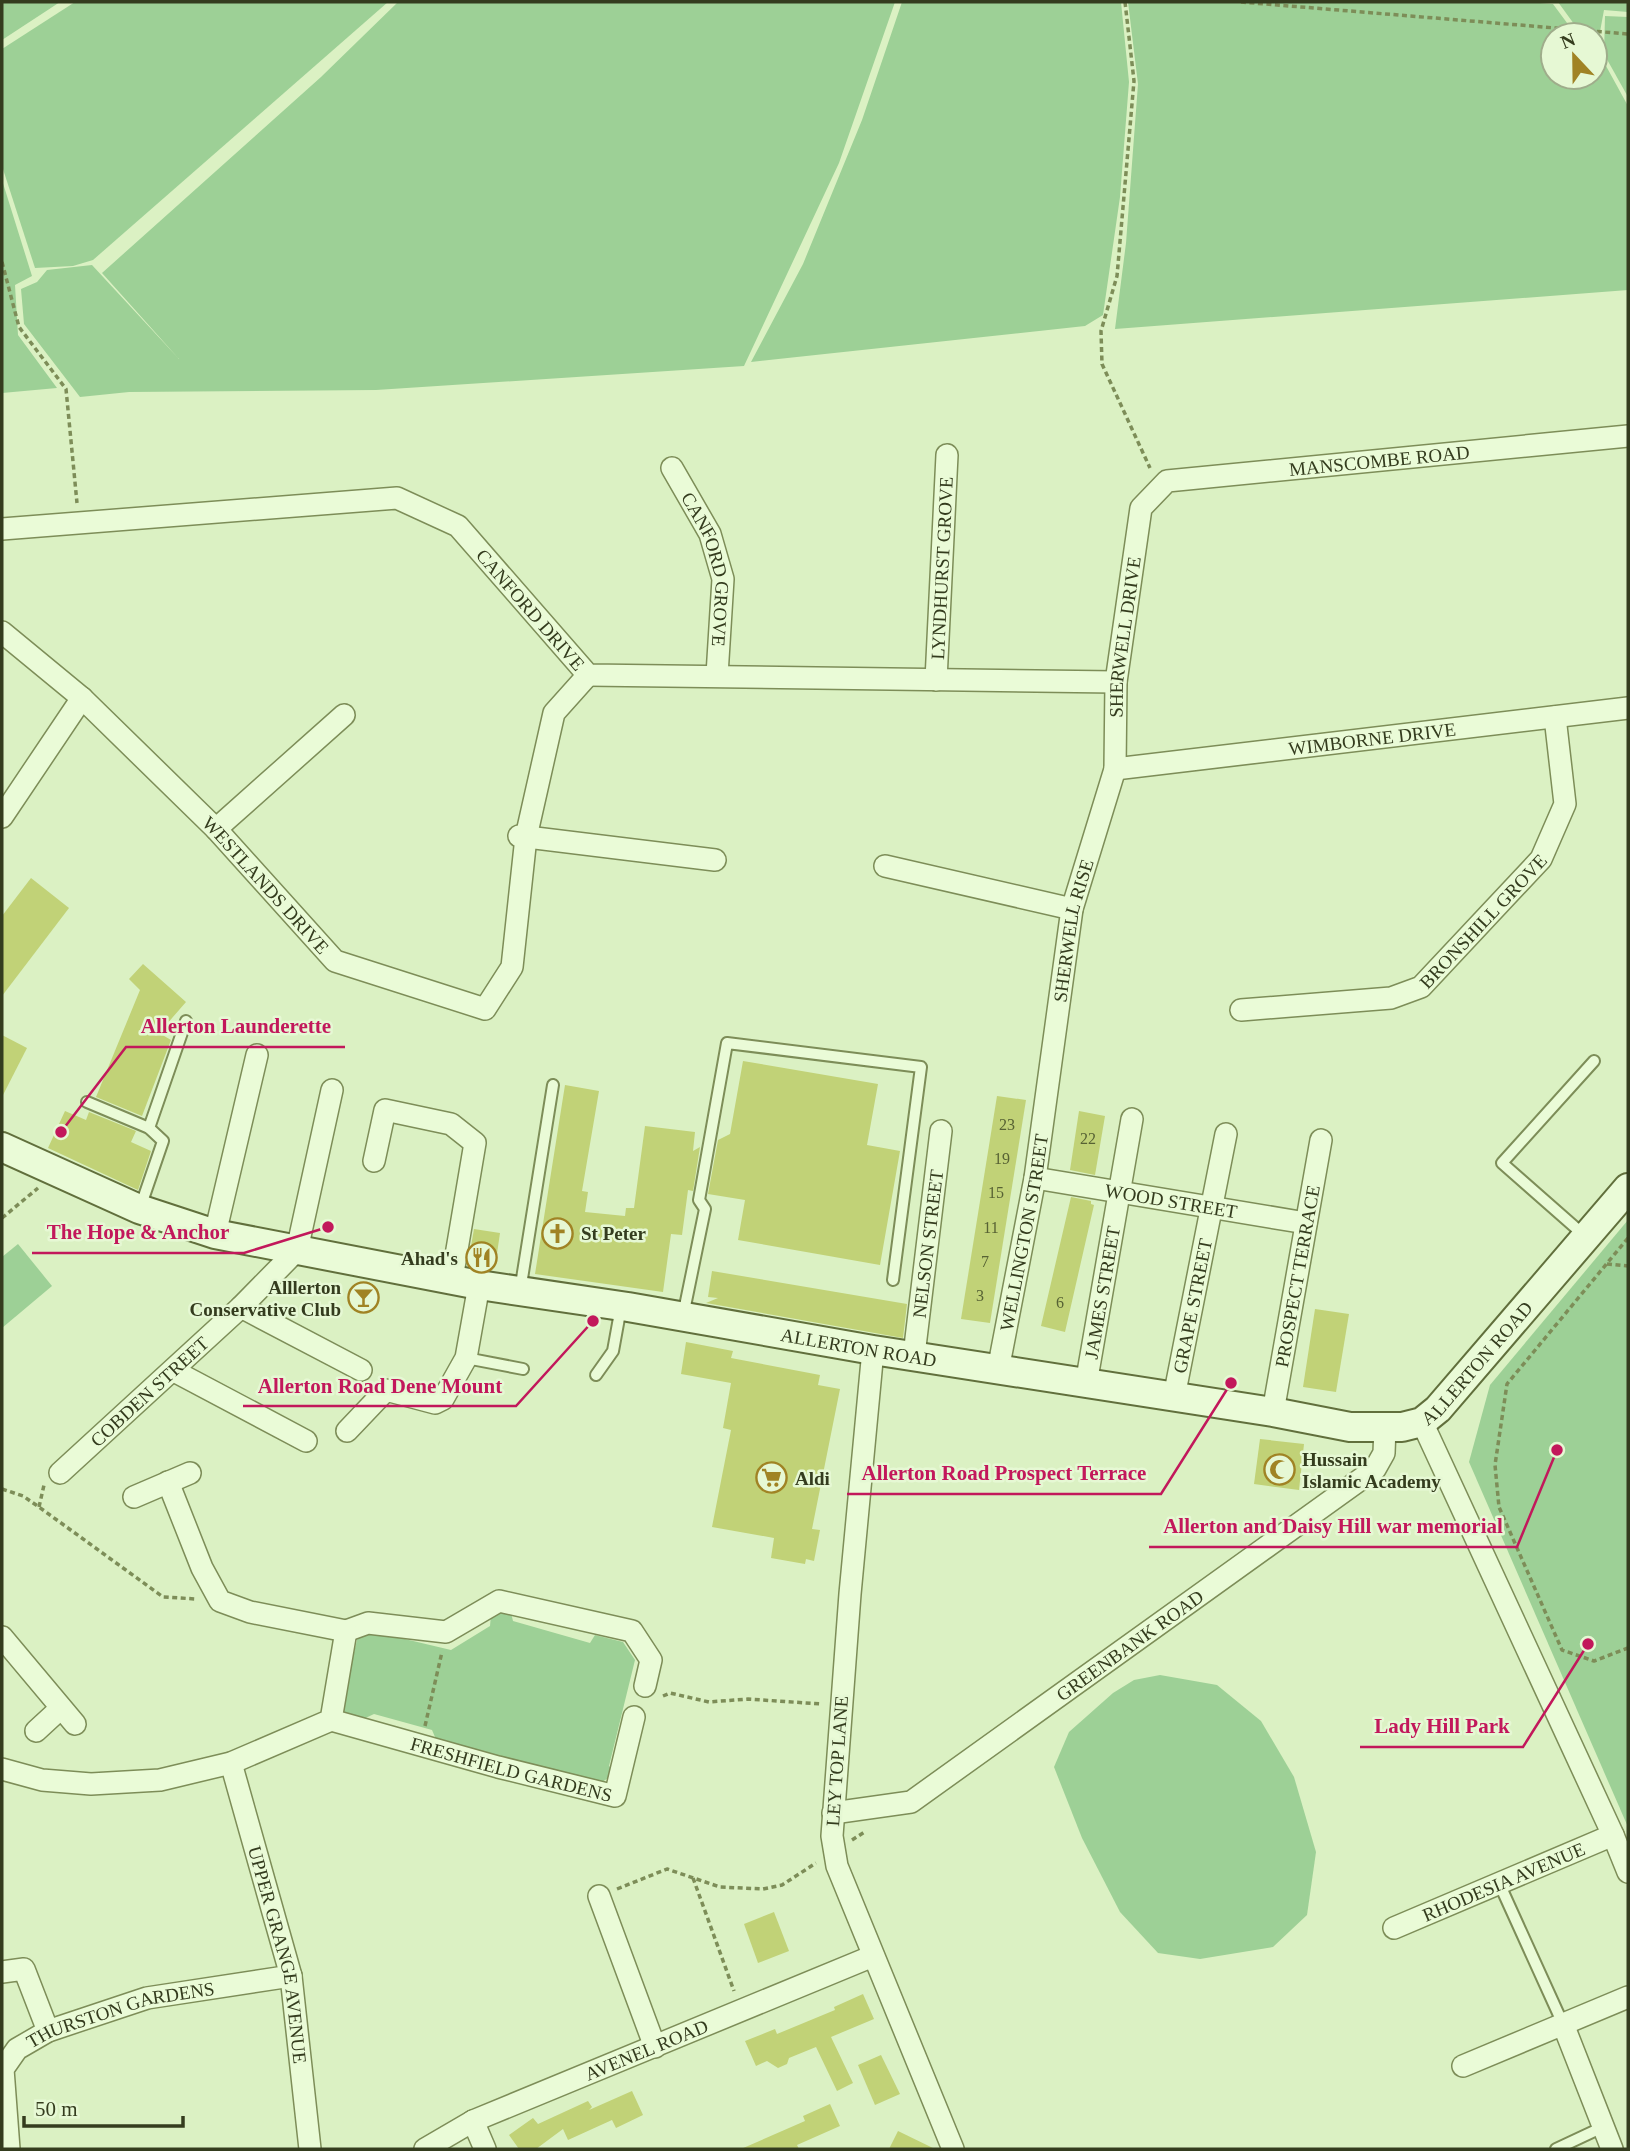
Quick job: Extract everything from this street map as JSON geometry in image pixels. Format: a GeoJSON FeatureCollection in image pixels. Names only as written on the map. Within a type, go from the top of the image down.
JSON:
{"type":"FeatureCollection","features":[{"type":"Feature","properties":{"kind":"street","name":"MANSCOMBE ROAD"},"geometry":{"type":"LineString","coordinates":[[1141,508],[1167,481],[1628,436]]}},
{"type":"Feature","properties":{"kind":"street","name":"LYNDHURST GROVE"},"geometry":{"type":"LineString","coordinates":[[936,680],[947,455]]}},
{"type":"Feature","properties":{"kind":"street","name":"CANFORD GROVE"},"geometry":{"type":"LineString","coordinates":[[671,468],[710,534],[723,579],[717,675]]}},
{"type":"Feature","properties":{"kind":"street","name":"CANFORD DRIVE"},"geometry":{"type":"LineString","coordinates":[[2,529],[397,498],[458,526],[587,675],[1116,682]]}},
{"type":"Feature","properties":{"kind":"street","name":"SHERWELL DRIVE"},"geometry":{"type":"LineString","coordinates":[[1115,769],[1116,682],[1141,508]]}},
{"type":"Feature","properties":{"kind":"street","name":"WESTLANDS DRIVE"},"geometry":{"type":"LineString","coordinates":[[2,632],[82,698],[216,829],[335,961],[485,1009],[512,967],[522,836],[554,713],[587,675]]}},
{"type":"Feature","properties":{"kind":"street"},"geometry":{"type":"LineString","coordinates":[[2,817],[82,698]]}},
{"type":"Feature","properties":{"kind":"street","name":"WIMBORNE DRIVE"},"geometry":{"type":"LineString","coordinates":[[1115,769],[1628,708]]}},
{"type":"Feature","properties":{"kind":"street"},"geometry":{"type":"LineString","coordinates":[[216,829],[344,715]]}},
{"type":"Feature","properties":{"kind":"street","name":"BRONSHILL GROVE"},"geometry":{"type":"LineString","coordinates":[[1241,1010],[1391,998],[1421,987],[1541,859],[1565,804],[1555,718]]}},
{"type":"Feature","properties":{"kind":"street","name":"SHERWELL RISE"},"geometry":{"type":"LineString","coordinates":[[1046,1096],[1072,909],[1115,769]]}},
{"type":"Feature","properties":{"kind":"street"},"geometry":{"type":"LineString","coordinates":[[522,836],[715,860]]}},
{"type":"Feature","properties":{"kind":"street"},"geometry":{"type":"LineString","coordinates":[[885,866],[1072,909]]}},
{"type":"Feature","properties":{"kind":"street"},"geometry":{"type":"LineString","coordinates":[[215,1234],[257,1055]]}},
{"type":"Feature","properties":{"kind":"street"},"geometry":{"type":"LineString","coordinates":[[297,1250],[331,1090]]}},
{"type":"Feature","properties":{"kind":"street","name":"WELLINGTON STREET"},"geometry":{"type":"LineString","coordinates":[[998,1370],[1035,1178],[1046,1096]]}},
{"type":"Feature","properties":{"kind":"street"},"geometry":{"type":"LineString","coordinates":[[347,1431],[386,1390],[435,1403],[443,1399],[466,1358],[466,1282],[475,1143],[451,1125],[385,1111],[374,1161]]}},
{"type":"Feature","properties":{"kind":"street","name":"JAMES STREET"},"geometry":{"type":"LineString","coordinates":[[1086,1384],[1132,1119]]}},
{"type":"Feature","properties":{"kind":"street","name":"NELSON STREET"},"geometry":{"type":"LineString","coordinates":[[914,1355],[941,1131]]}},
{"type":"Feature","properties":{"kind":"street","name":"GRAPE STREET"},"geometry":{"type":"LineString","coordinates":[[1174,1397],[1226,1133]]}},
{"type":"Feature","properties":{"kind":"street","name":"PROSPECT TERRACE"},"geometry":{"type":"LineString","coordinates":[[1273,1412],[1321,1140]]}},
{"type":"Feature","properties":{"kind":"street","name":"ALLERTON ROAD"},"geometry":{"type":"LineString","coordinates":[[2,1147],[139,1209],[215,1234],[466,1282],[683,1316],[873,1350],[1273,1412],[1350,1427],[1402,1427],[1422,1422],[1438,1409],[1628,1188]]}},
{"type":"Feature","properties":{"kind":"street","name":"WOOD STREET"},"geometry":{"type":"LineString","coordinates":[[1035,1178],[1306,1223]]}},
{"type":"Feature","properties":{"kind":"street","name":"COBDEN STREET"},"geometry":{"type":"LineString","coordinates":[[60,1473],[174,1371],[297,1250]]}},
{"type":"Feature","properties":{"kind":"street"},"geometry":{"type":"LineString","coordinates":[[241,1307],[361,1370]]}},
{"type":"Feature","properties":{"kind":"street","name":"LEY TOP LANE"},"geometry":{"type":"LineString","coordinates":[[873,1350],[832,1836],[836,1866],[953,2149]]}},
{"type":"Feature","properties":{"kind":"street"},"geometry":{"type":"LineString","coordinates":[[174,1371],[306,1441]]}},
{"type":"Feature","properties":{"kind":"street"},"geometry":{"type":"LineString","coordinates":[[1422,1422],[1628,1872]]}},
{"type":"Feature","properties":{"kind":"street","name":"GREENBANK ROAD"},"geometry":{"type":"LineString","coordinates":[[833,1813],[911,1802],[1376,1469],[1384,1453],[1385,1427]]}},
{"type":"Feature","properties":{"kind":"street"},"geometry":{"type":"LineString","coordinates":[[134,1497],[190,1472]]}},
{"type":"Feature","properties":{"kind":"street"},"geometry":{"type":"LineString","coordinates":[[168,1482],[202,1568],[219,1601],[250,1612],[346,1631],[368,1623],[446,1632],[499,1601],[632,1631],[652,1660],[652,1692]]}},
{"type":"Feature","properties":{"kind":"street"},"geometry":{"type":"LineString","coordinates":[[2,1769],[42,1780],[91,1784],[160,1780],[231,1763],[331,1720],[346,1631]]}},
{"type":"Feature","properties":{"kind":"street"},"geometry":{"type":"LineString","coordinates":[[2,1637],[68,1716],[36,1731]]}},
{"type":"Feature","properties":{"kind":"street","name":"FRESHFIELD GARDENS"},"geometry":{"type":"LineString","coordinates":[[331,1720],[615,1796],[634,1717]]}},
{"type":"Feature","properties":{"kind":"street","name":"UPPER GRANGE AVENUE"},"geometry":{"type":"LineString","coordinates":[[231,1763],[291,1976],[310,2149]]}},
{"type":"Feature","properties":{"kind":"street","name":"RHODESIA AVENUE"},"geometry":{"type":"LineString","coordinates":[[1394,1928],[1613,1835]]}},
{"type":"Feature","properties":{"kind":"street"},"geometry":{"type":"LineString","coordinates":[[599,1896],[655,2047]]}},
{"type":"Feature","properties":{"kind":"street","name":"AVENEL ROAD"},"geometry":{"type":"LineString","coordinates":[[425,2149],[473,2121],[873,1955]]}},
{"type":"Feature","properties":{"kind":"street"},"geometry":{"type":"LineString","coordinates":[[2,1972],[24,1969],[48,2031]]}},
{"type":"Feature","properties":{"kind":"street","name":"THURSTON GARDENS"},"geometry":{"type":"LineString","coordinates":[[9,2149],[3,2069],[17,2049],[48,2031],[147,1998],[291,1976]]}},
{"type":"Feature","properties":{"kind":"street"},"geometry":{"type":"LineString","coordinates":[[1463,2066],[1628,1997]]}},
{"type":"Feature","properties":{"kind":"street"},"geometry":{"type":"LineString","coordinates":[[1563,2024],[1612,2149]]}},
{"type":"Feature","properties":{"kind":"street"},"geometry":{"type":"LineString","coordinates":[[473,2121],[485,2149]]}},
{"type":"Feature","properties":{"kind":"lane"},"geometry":{"type":"LineString","coordinates":[[149,1128],[186,1021]]}},
{"type":"Feature","properties":{"kind":"lane"},"geometry":{"type":"LineString","coordinates":[[683,1316],[705,1209],[699,1200],[727,1043],[920,1067],[893,1280]]}},
{"type":"Feature","properties":{"kind":"lane"},"geometry":{"type":"LineString","coordinates":[[1587,1238],[1502,1163],[1594,1061]]}},
{"type":"Feature","properties":{"kind":"lane"},"geometry":{"type":"LineString","coordinates":[[520,1291],[553,1085]]}},
{"type":"Feature","properties":{"kind":"lane"},"geometry":{"type":"LineString","coordinates":[[86,1102],[149,1128],[163,1141],[139,1209]]}},
{"type":"Feature","properties":{"kind":"lane"},"geometry":{"type":"LineString","coordinates":[[596,1375],[613,1351],[621,1307]]}},
{"type":"Feature","properties":{"kind":"lane"},"geometry":{"type":"LineString","coordinates":[[466,1358],[523,1369]]}},
{"type":"Feature","properties":{"kind":"lane"},"geometry":{"type":"LineString","coordinates":[[1499,1883],[1563,2024]]}},
{"type":"Feature","properties":{"kind":"lane"},"geometry":{"type":"LineString","coordinates":[[1556,2149],[1604,2127]]}},
{"type":"Feature","properties":{"kind":"path"},"geometry":{"type":"LineString","coordinates":[[1125,2],[1134,81],[1117,276],[1101,331],[1102,364],[1160,489]]}},
{"type":"Feature","properties":{"kind":"path"},"geometry":{"type":"LineString","coordinates":[[1241,2],[1628,34]]}},
{"type":"Feature","properties":{"kind":"path"},"geometry":{"type":"LineString","coordinates":[[2,262],[19,327],[66,389],[79,523]]}},
{"type":"Feature","properties":{"kind":"path"},"geometry":{"type":"LineString","coordinates":[[2,1218],[57,1172]]}},
{"type":"Feature","properties":{"kind":"path"},"geometry":{"type":"LineString","coordinates":[[1628,1238],[1507,1384],[1495,1465],[1499,1507],[1562,1650],[1594,1661],[1628,1648]]}},
{"type":"Feature","properties":{"kind":"path"},"geometry":{"type":"LineString","coordinates":[[1607,1264],[1628,1266]]}},
{"type":"Feature","properties":{"kind":"path"},"geometry":{"type":"LineString","coordinates":[[2,1489],[23,1496],[46,1511],[163,1597],[219,1601]]}},
{"type":"Feature","properties":{"kind":"path"},"geometry":{"type":"LineString","coordinates":[[420,1745],[446,1632]]}},
{"type":"Feature","properties":{"kind":"path"},"geometry":{"type":"LineString","coordinates":[[652,1692],[670,1693],[709,1702],[748,1699],[842,1705]]}},
{"type":"Feature","properties":{"kind":"path"},"geometry":{"type":"LineString","coordinates":[[599,1896],[667,1870],[720,1888],[763,1889],[782,1885],[834,1851]]}},
{"type":"Feature","properties":{"kind":"path"},"geometry":{"type":"LineString","coordinates":[[693,1878],[741,2011]]}},
{"type":"Feature","properties":{"kind":"green space"},"geometry":{"type":"Polygon","coordinates":[[[2,2],[60,2],[2,40],[2,2]]]}},
{"type":"Feature","properties":{"kind":"green space"},"geometry":{"type":"Polygon","coordinates":[[[75,2],[388,2],[93,260],[73,266],[35,268],[2,166],[2,49],[75,2]]]}},
{"type":"Feature","properties":{"kind":"green space"},"geometry":{"type":"Polygon","coordinates":[[[398,2],[895,2],[839,163],[744,366],[376,390],[129,392],[80,397],[24,324],[21,289],[37,282],[47,270],[92,265],[179,359],[102,273],[321,77],[398,2]]]}},
{"type":"Feature","properties":{"kind":"green space"},"geometry":{"type":"Polygon","coordinates":[[[902,2],[1121,2],[1129,82],[1120,197],[1103,315],[1085,326],[751,362],[803,264],[862,120],[902,2]]]}},
{"type":"Feature","properties":{"kind":"green space"},"geometry":{"type":"Polygon","coordinates":[[[1128,2],[1553,4],[1566,21],[1539,21],[1539,91],[1609,91],[1609,71],[1628,106],[1628,290],[1115,329],[1126,243],[1138,84],[1128,2]]]}},
{"type":"Feature","properties":{"kind":"green space"},"geometry":{"type":"Polygon","coordinates":[[[1558,2],[1628,2],[1628,12],[1604,10],[1602,21],[1572,21],[1558,2]]]}},
{"type":"Feature","properties":{"kind":"green space"},"geometry":{"type":"Polygon","coordinates":[[[1605,16],[1628,17],[1628,97],[1609,63],[1609,21],[1605,21],[1605,16]]]}},
{"type":"Feature","properties":{"kind":"green space"},"geometry":{"type":"Polygon","coordinates":[[[2,180],[32,276],[15,285],[18,335],[57,388],[2,393],[2,180]]]}},
{"type":"Feature","properties":{"kind":"green space"},"geometry":{"type":"Polygon","coordinates":[[[1628,1220],[1628,1827],[1469,1462],[1490,1385],[1628,1220]]]}},
{"type":"Feature","properties":{"kind":"green space"},"geometry":{"type":"Polygon","coordinates":[[[18,1244],[52,1286],[2,1328],[2,1257],[18,1244]]]}},
{"type":"Feature","properties":{"kind":"green space"},"geometry":{"type":"Polygon","coordinates":[[[497,1611],[511,1613],[513,1621],[590,1643],[595,1635],[623,1642],[635,1660],[609,1766],[616,1773],[599,1784],[438,1744],[432,1730],[374,1714],[357,1722],[345,1714],[342,1703],[357,1640],[362,1633],[371,1631],[451,1650],[490,1626],[491,1615],[497,1611]]]}},
{"type":"Feature","properties":{"kind":"green space"},"geometry":{"type":"Polygon","coordinates":[[[1160,1675],[1217,1685],[1261,1721],[1294,1777],[1316,1852],[1307,1915],[1273,1947],[1200,1959],[1158,1953],[1120,1912],[1082,1838],[1054,1767],[1069,1732],[1113,1693],[1134,1680],[1160,1675]]]}},
{"type":"Feature","properties":{"kind":"building"},"geometry":{"type":"Polygon","coordinates":[[[31,878],[69,908],[2,996],[2,916],[31,878]]]}},
{"type":"Feature","properties":{"kind":"building"},"geometry":{"type":"Polygon","coordinates":[[[143,964],[186,1002],[159,1033],[171,1040],[142,1116],[96,1097],[140,990],[129,979],[143,964]]]}},
{"type":"Feature","properties":{"kind":"building"},"geometry":{"type":"Polygon","coordinates":[[[2,1035],[27,1048],[2,1097],[2,1035]]]}},
{"type":"Feature","properties":{"kind":"building"},"geometry":{"type":"Polygon","coordinates":[[[743,1061],[878,1084],[867,1145],[900,1151],[880,1265],[738,1240],[745,1200],[708,1194],[718,1140],[730,1134],[743,1061]]]}},
{"type":"Feature","properties":{"kind":"building"},"geometry":{"type":"Polygon","coordinates":[[[565,1085],[599,1091],[582,1191],[588,1192],[585,1212],[625,1216],[626,1208],[634,1208],[645,1126],[695,1132],[693,1151],[700,1147],[693,1191],[688,1190],[682,1235],[671,1234],[663,1292],[535,1274],[565,1085]]]}},
{"type":"Feature","properties":{"kind":"building"},"geometry":{"type":"Polygon","coordinates":[[[997,1096],[1026,1100],[990,1323],[961,1319],[997,1096]]]}},
{"type":"Feature","properties":{"kind":"building"},"geometry":{"type":"Polygon","coordinates":[[[65,1111],[86,1120],[89,1112],[136,1131],[131,1142],[151,1151],[138,1190],[48,1148],[65,1111]]]}},
{"type":"Feature","properties":{"kind":"building"},"geometry":{"type":"Polygon","coordinates":[[[1079,1111],[1105,1116],[1095,1175],[1070,1170],[1079,1111]]]}},
{"type":"Feature","properties":{"kind":"building"},"geometry":{"type":"Polygon","coordinates":[[[1071,1197],[1091,1201],[1094,1205],[1065,1332],[1041,1326],[1071,1197]]]}},
{"type":"Feature","properties":{"kind":"building"},"geometry":{"type":"Polygon","coordinates":[[[474,1229],[500,1233],[495,1267],[468,1263],[474,1229]]]}},
{"type":"Feature","properties":{"kind":"building"},"geometry":{"type":"Polygon","coordinates":[[[712,1271],[907,1304],[903,1338],[706,1303],[718,1298],[708,1297],[712,1271]]]}},
{"type":"Feature","properties":{"kind":"building"},"geometry":{"type":"Polygon","coordinates":[[[1315,1309],[1349,1314],[1336,1392],[1303,1387],[1315,1309]]]}},
{"type":"Feature","properties":{"kind":"building","name":"Aldi"},"geometry":{"type":"Polygon","coordinates":[[[686,1342],[733,1351],[731,1358],[820,1375],[818,1385],[840,1389],[812,1529],[820,1530],[814,1561],[806,1559],[805,1564],[771,1558],[774,1538],[712,1527],[731,1430],[723,1428],[731,1383],[681,1374],[686,1342]]]}},
{"type":"Feature","properties":{"kind":"building","name":"Hussain Islamic Academy"},"geometry":{"type":"Polygon","coordinates":[[[1260,1439],[1304,1444],[1299,1490],[1254,1484],[1260,1439]]]}},
{"type":"Feature","properties":{"kind":"building"},"geometry":{"type":"Polygon","coordinates":[[[774,1912],[789,1951],[758,1963],[744,1924],[774,1912]]]}},
{"type":"Feature","properties":{"kind":"building"},"geometry":{"type":"Polygon","coordinates":[[[863,1994],[874,2019],[831,2037],[853,2083],[837,2091],[816,2047],[789,2058],[787,2064],[778,2068],[767,2061],[756,2066],[745,2041],[775,2029],[777,2034],[835,2010],[834,2007],[863,1994]]]}},
{"type":"Feature","properties":{"kind":"building"},"geometry":{"type":"Polygon","coordinates":[[[881,2055],[900,2094],[875,2105],[858,2065],[881,2055]]]}},
{"type":"Feature","properties":{"kind":"building"},"geometry":{"type":"Polygon","coordinates":[[[632,2091],[643,2115],[616,2128],[612,2120],[568,2140],[563,2129],[536,2149],[519,2149],[509,2135],[533,2118],[538,2124],[588,2101],[592,2107],[589,2110],[632,2091]]]}},
{"type":"Feature","properties":{"kind":"building"},"geometry":{"type":"Polygon","coordinates":[[[830,2104],[840,2126],[797,2145],[799,2149],[741,2149],[805,2121],[803,2116],[830,2104]]]}},
{"type":"Feature","properties":{"kind":"building"},"geometry":{"type":"Polygon","coordinates":[[[898,2131],[935,2149],[889,2149],[898,2131]]]}},
{"type":"Feature","properties":{"kind":"place","name":"Allerton Launderette"},"geometry":{"type":"Point","coordinates":[61,1132]}},
{"type":"Feature","properties":{"kind":"place","name":"The Hope & Anchor"},"geometry":{"type":"Point","coordinates":[328,1227]}},
{"type":"Feature","properties":{"kind":"place","name":"St Peter"},"geometry":{"type":"Point","coordinates":[558,1233]}},
{"type":"Feature","properties":{"kind":"place","name":"Ahad's"},"geometry":{"type":"Point","coordinates":[481,1258]}},
{"type":"Feature","properties":{"kind":"place","name":"Alllerton Conservative Club"},"geometry":{"type":"Point","coordinates":[364,1298]}},
{"type":"Feature","properties":{"kind":"place","name":"Allerton Road Dene Mount"},"geometry":{"type":"Point","coordinates":[593,1321]}},
{"type":"Feature","properties":{"kind":"place","name":"Allerton Road Prospect Terrace"},"geometry":{"type":"Point","coordinates":[1231,1383]}},
{"type":"Feature","properties":{"kind":"place","name":"Allerton and Daisy Hill war memorial"},"geometry":{"type":"Point","coordinates":[1557,1450]}},
{"type":"Feature","properties":{"kind":"place","name":"Hussain Islamic Academy"},"geometry":{"type":"Point","coordinates":[1279,1470]}},
{"type":"Feature","properties":{"kind":"place","name":"Aldi"},"geometry":{"type":"Point","coordinates":[772,1478]}},
{"type":"Feature","properties":{"kind":"place","name":"Lady Hill Park"},"geometry":{"type":"Point","coordinates":[1588,1644]}}]}
